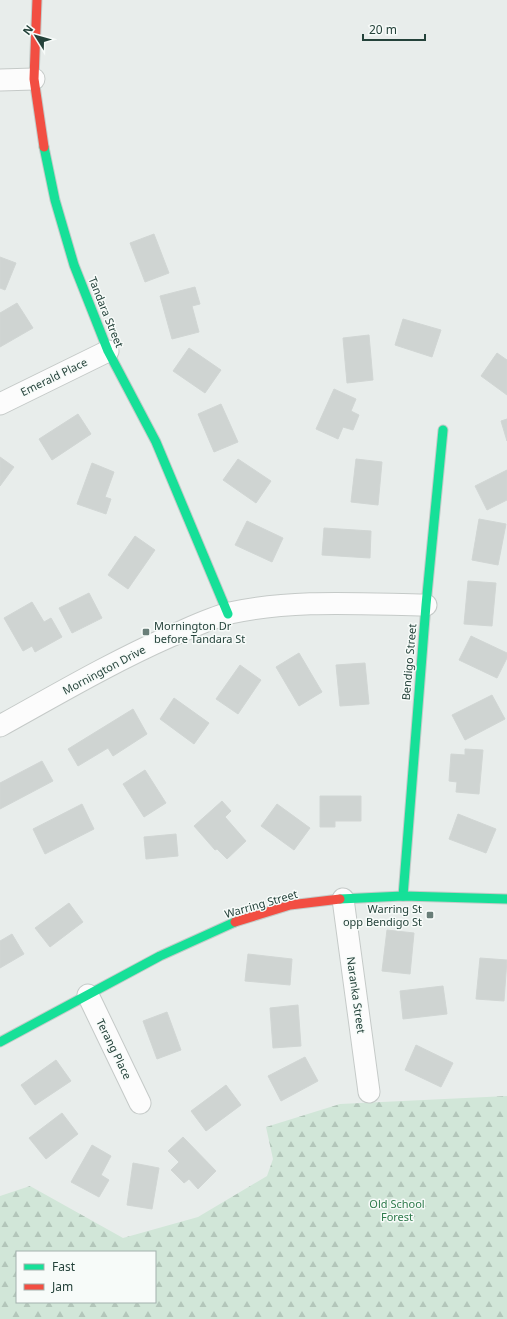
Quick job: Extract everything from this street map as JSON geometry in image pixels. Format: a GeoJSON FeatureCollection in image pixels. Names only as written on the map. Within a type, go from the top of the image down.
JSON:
{"type":"FeatureCollection","features":[{"type":"Feature","properties":{"kind":"street","name":"Tandara Street"},"geometry":{"type":"LineString","coordinates":[[37,0],[34,79],[43,140],[55,200],[74,265],[108,351],[156,442],[228,614]]}},
{"type":"Feature","properties":{"kind":"street"},"geometry":{"type":"LineString","coordinates":[[0,80],[34,79]]}},
{"type":"Feature","properties":{"kind":"street","name":"Emerald Place"},"geometry":{"type":"LineString","coordinates":[[0,404],[108,351]]}},
{"type":"Feature","properties":{"kind":"street","name":"Bendigo Street"},"geometry":{"type":"LineString","coordinates":[[403,896],[426,605],[443,430]]}},
{"type":"Feature","properties":{"kind":"street","name":"Mornington Drive"},"geometry":{"type":"LineString","coordinates":[[0,726],[104,669],[154,644],[200,623],[228,614],[259,608],[301,603],[426,605]]}},
{"type":"Feature","properties":{"kind":"street","name":"Warring Street"},"geometry":{"type":"LineString","coordinates":[[0,1042],[160,956],[234,922],[290,906],[343,899],[403,896],[507,899]]}},
{"type":"Feature","properties":{"kind":"street","name":"Naranka Street"},"geometry":{"type":"LineString","coordinates":[[343,899],[369,1092]]}},
{"type":"Feature","properties":{"kind":"street","name":"Terang Place"},"geometry":{"type":"LineString","coordinates":[[88,995],[140,1103]]}},
{"type":"Feature","properties":{"kind":"green space","name":"Old School Forest"},"geometry":{"type":"Polygon","coordinates":[[[507,1096],[507,1319],[0,1319],[0,1196],[30,1186],[123,1238],[198,1217],[267,1176],[273,1159],[266,1127],[340,1104],[507,1096]]]}},
{"type":"Feature","properties":{"kind":"building"},"geometry":{"type":"Polygon","coordinates":[[[154,234],[169,273],[145,282],[130,243],[154,234]]]}},
{"type":"Feature","properties":{"kind":"building"},"geometry":{"type":"Polygon","coordinates":[[[0,257],[16,263],[5,290],[0,288],[0,257]]]}},
{"type":"Feature","properties":{"kind":"building"},"geometry":{"type":"Polygon","coordinates":[[[195,287],[200,304],[192,306],[199,332],[172,339],[160,296],[195,287]]]}},
{"type":"Feature","properties":{"kind":"building"},"geometry":{"type":"Polygon","coordinates":[[[17,303],[33,328],[0,347],[0,313],[17,303]]]}},
{"type":"Feature","properties":{"kind":"building"},"geometry":{"type":"Polygon","coordinates":[[[403,319],[441,330],[432,357],[395,345],[403,319]]]}},
{"type":"Feature","properties":{"kind":"building"},"geometry":{"type":"Polygon","coordinates":[[[369,335],[373,380],[347,383],[343,338],[369,335]]]}},
{"type":"Feature","properties":{"kind":"building"},"geometry":{"type":"Polygon","coordinates":[[[189,348],[221,370],[205,393],[173,371],[189,348]]]}},
{"type":"Feature","properties":{"kind":"building"},"geometry":{"type":"Polygon","coordinates":[[[497,353],[507,360],[507,395],[481,376],[497,353]]]}},
{"type":"Feature","properties":{"kind":"building"},"geometry":{"type":"Polygon","coordinates":[[[334,389],[356,399],[351,411],[359,415],[353,430],[343,427],[338,439],[316,429],[334,389]]]}},
{"type":"Feature","properties":{"kind":"building"},"geometry":{"type":"Polygon","coordinates":[[[221,404],[238,442],[214,452],[198,414],[221,404]]]}},
{"type":"Feature","properties":{"kind":"building"},"geometry":{"type":"Polygon","coordinates":[[[78,414],[91,434],[52,460],[39,439],[78,414]]]}},
{"type":"Feature","properties":{"kind":"building"},"geometry":{"type":"Polygon","coordinates":[[[507,419],[507,441],[501,421],[507,419]]]}},
{"type":"Feature","properties":{"kind":"building"},"geometry":{"type":"Polygon","coordinates":[[[0,457],[14,467],[0,486],[0,457]]]}},
{"type":"Feature","properties":{"kind":"building"},"geometry":{"type":"Polygon","coordinates":[[[238,459],[271,481],[256,503],[223,480],[238,459]]]}},
{"type":"Feature","properties":{"kind":"building"},"geometry":{"type":"Polygon","coordinates":[[[356,459],[382,462],[378,505],[351,502],[356,459]]]}},
{"type":"Feature","properties":{"kind":"building"},"geometry":{"type":"Polygon","coordinates":[[[92,463],[114,472],[105,497],[111,499],[106,514],[77,504],[92,463]]]}},
{"type":"Feature","properties":{"kind":"building"},"geometry":{"type":"Polygon","coordinates":[[[507,470],[507,500],[487,510],[475,486],[507,470]]]}},
{"type":"Feature","properties":{"kind":"building"},"geometry":{"type":"Polygon","coordinates":[[[479,519],[506,524],[498,565],[472,560],[479,519]]]}},
{"type":"Feature","properties":{"kind":"building"},"geometry":{"type":"Polygon","coordinates":[[[247,521],[283,538],[272,562],[235,545],[247,521]]]}},
{"type":"Feature","properties":{"kind":"building"},"geometry":{"type":"Polygon","coordinates":[[[324,528],[371,531],[370,558],[322,555],[324,528]]]}},
{"type":"Feature","properties":{"kind":"building"},"geometry":{"type":"Polygon","coordinates":[[[135,536],[155,550],[128,589],[108,575],[135,536]]]}},
{"type":"Feature","properties":{"kind":"building"},"geometry":{"type":"Polygon","coordinates":[[[468,581],[496,583],[492,626],[464,624],[468,581]]]}},
{"type":"Feature","properties":{"kind":"building"},"geometry":{"type":"Polygon","coordinates":[[[89,593],[102,618],[72,633],[59,608],[89,593]]]}},
{"type":"Feature","properties":{"kind":"building"},"geometry":{"type":"Polygon","coordinates":[[[32,602],[44,622],[51,618],[62,637],[35,652],[32,646],[23,651],[4,618],[32,602]]]}},
{"type":"Feature","properties":{"kind":"building"},"geometry":{"type":"Polygon","coordinates":[[[471,636],[507,653],[507,658],[497,678],[459,660],[471,636]]]}},
{"type":"Feature","properties":{"kind":"building"},"geometry":{"type":"Polygon","coordinates":[[[299,653],[322,692],[299,706],[276,667],[299,653]]]}},
{"type":"Feature","properties":{"kind":"building"},"geometry":{"type":"Polygon","coordinates":[[[365,663],[369,704],[340,706],[336,665],[365,663]]]}},
{"type":"Feature","properties":{"kind":"building"},"geometry":{"type":"Polygon","coordinates":[[[240,665],[261,680],[238,714],[216,699],[240,665]]]}},
{"type":"Feature","properties":{"kind":"building"},"geometry":{"type":"Polygon","coordinates":[[[492,695],[505,719],[465,740],[452,715],[492,695]]]}},
{"type":"Feature","properties":{"kind":"building"},"geometry":{"type":"Polygon","coordinates":[[[174,698],[209,723],[194,744],[160,719],[174,698]]]}},
{"type":"Feature","properties":{"kind":"building"},"geometry":{"type":"Polygon","coordinates":[[[133,709],[147,734],[113,756],[108,748],[78,766],[68,749],[133,709]]]}},
{"type":"Feature","properties":{"kind":"building"},"geometry":{"type":"Polygon","coordinates":[[[465,749],[483,750],[479,794],[456,792],[457,782],[449,781],[451,754],[465,755],[465,749]]]}},
{"type":"Feature","properties":{"kind":"building"},"geometry":{"type":"Polygon","coordinates":[[[42,761],[53,781],[0,809],[0,783],[42,761]]]}},
{"type":"Feature","properties":{"kind":"building"},"geometry":{"type":"Polygon","coordinates":[[[145,770],[166,803],[144,817],[123,784],[145,770]]]}},
{"type":"Feature","properties":{"kind":"building"},"geometry":{"type":"Polygon","coordinates":[[[320,796],[361,796],[361,821],[335,821],[335,827],[320,827],[320,796]]]}},
{"type":"Feature","properties":{"kind":"building"},"geometry":{"type":"Polygon","coordinates":[[[222,801],[231,811],[225,817],[246,841],[227,859],[217,849],[215,850],[194,826],[222,801]]]}},
{"type":"Feature","properties":{"kind":"building"},"geometry":{"type":"Polygon","coordinates":[[[82,804],[94,829],[45,854],[33,829],[82,804]]]}},
{"type":"Feature","properties":{"kind":"building"},"geometry":{"type":"Polygon","coordinates":[[[277,804],[310,828],[294,850],[261,826],[277,804]]]}},
{"type":"Feature","properties":{"kind":"building"},"geometry":{"type":"Polygon","coordinates":[[[458,814],[496,829],[486,853],[449,839],[458,814]]]}},
{"type":"Feature","properties":{"kind":"building"},"geometry":{"type":"Polygon","coordinates":[[[176,834],[178,856],[146,859],[144,837],[176,834]]]}},
{"type":"Feature","properties":{"kind":"building"},"geometry":{"type":"Polygon","coordinates":[[[69,903],[83,922],[50,947],[35,928],[69,903]]]}},
{"type":"Feature","properties":{"kind":"building"},"geometry":{"type":"Polygon","coordinates":[[[387,930],[414,933],[410,974],[382,971],[387,930]]]}},
{"type":"Feature","properties":{"kind":"building"},"geometry":{"type":"Polygon","coordinates":[[[12,934],[24,954],[0,968],[0,941],[12,934]]]}},
{"type":"Feature","properties":{"kind":"building"},"geometry":{"type":"Polygon","coordinates":[[[248,954],[292,959],[290,985],[245,981],[248,954]]]}},
{"type":"Feature","properties":{"kind":"building"},"geometry":{"type":"Polygon","coordinates":[[[480,958],[507,960],[504,1001],[476,999],[480,958]]]}},
{"type":"Feature","properties":{"kind":"building"},"geometry":{"type":"Polygon","coordinates":[[[443,986],[447,1014],[403,1019],[400,991],[443,986]]]}},
{"type":"Feature","properties":{"kind":"building"},"geometry":{"type":"Polygon","coordinates":[[[298,1005],[301,1046],[273,1048],[270,1008],[298,1005]]]}},
{"type":"Feature","properties":{"kind":"building"},"geometry":{"type":"Polygon","coordinates":[[[167,1012],[181,1050],[157,1059],[143,1021],[167,1012]]]}},
{"type":"Feature","properties":{"kind":"building"},"geometry":{"type":"Polygon","coordinates":[[[416,1045],[453,1063],[441,1087],[405,1070],[416,1045]]]}},
{"type":"Feature","properties":{"kind":"building"},"geometry":{"type":"Polygon","coordinates":[[[305,1057],[318,1081],[281,1101],[268,1076],[305,1057]]]}},
{"type":"Feature","properties":{"kind":"building"},"geometry":{"type":"Polygon","coordinates":[[[56,1060],[71,1081],[35,1105],[21,1085],[56,1060]]]}},
{"type":"Feature","properties":{"kind":"building"},"geometry":{"type":"Polygon","coordinates":[[[226,1085],[241,1105],[206,1131],[191,1111],[226,1085]]]}},
{"type":"Feature","properties":{"kind":"building"},"geometry":{"type":"Polygon","coordinates":[[[62,1113],[78,1134],[46,1159],[29,1138],[62,1113]]]}},
{"type":"Feature","properties":{"kind":"building"},"geometry":{"type":"Polygon","coordinates":[[[183,1137],[216,1171],[198,1189],[189,1179],[184,1183],[171,1170],[179,1162],[168,1151],[183,1137]]]}},
{"type":"Feature","properties":{"kind":"building"},"geometry":{"type":"Polygon","coordinates":[[[92,1145],[111,1156],[101,1175],[109,1180],[99,1197],[71,1182],[92,1145]]]}},
{"type":"Feature","properties":{"kind":"building"},"geometry":{"type":"Polygon","coordinates":[[[133,1163],[159,1168],[152,1209],[127,1205],[133,1163]]]}},
{"type":"Feature","properties":{"kind":"traffic: fast"},"geometry":{"type":"LineString","coordinates":[[44,147],[55,200],[74,265],[108,351],[156,442],[228,614]]}},
{"type":"Feature","properties":{"kind":"traffic: fast"},"geometry":{"type":"LineString","coordinates":[[403,896],[426,605],[443,430]]}},
{"type":"Feature","properties":{"kind":"traffic: fast"},"geometry":{"type":"LineString","coordinates":[[340,899],[403,896],[507,899]]}},
{"type":"Feature","properties":{"kind":"traffic: fast"},"geometry":{"type":"LineString","coordinates":[[0,1042],[160,956],[235,922]]}},
{"type":"Feature","properties":{"kind":"traffic: jam"},"geometry":{"type":"LineString","coordinates":[[37,0],[34,79],[44,147]]}},
{"type":"Feature","properties":{"kind":"traffic: jam"},"geometry":{"type":"LineString","coordinates":[[235,922],[290,905],[340,899]]}},
{"type":"Feature","properties":{"kind":"place","name":"Mornington Dr before Tandara St"},"geometry":{"type":"Point","coordinates":[146,632]}},
{"type":"Feature","properties":{"kind":"place","name":"Warring St opp Bendigo St"},"geometry":{"type":"Point","coordinates":[430,915]}}]}
